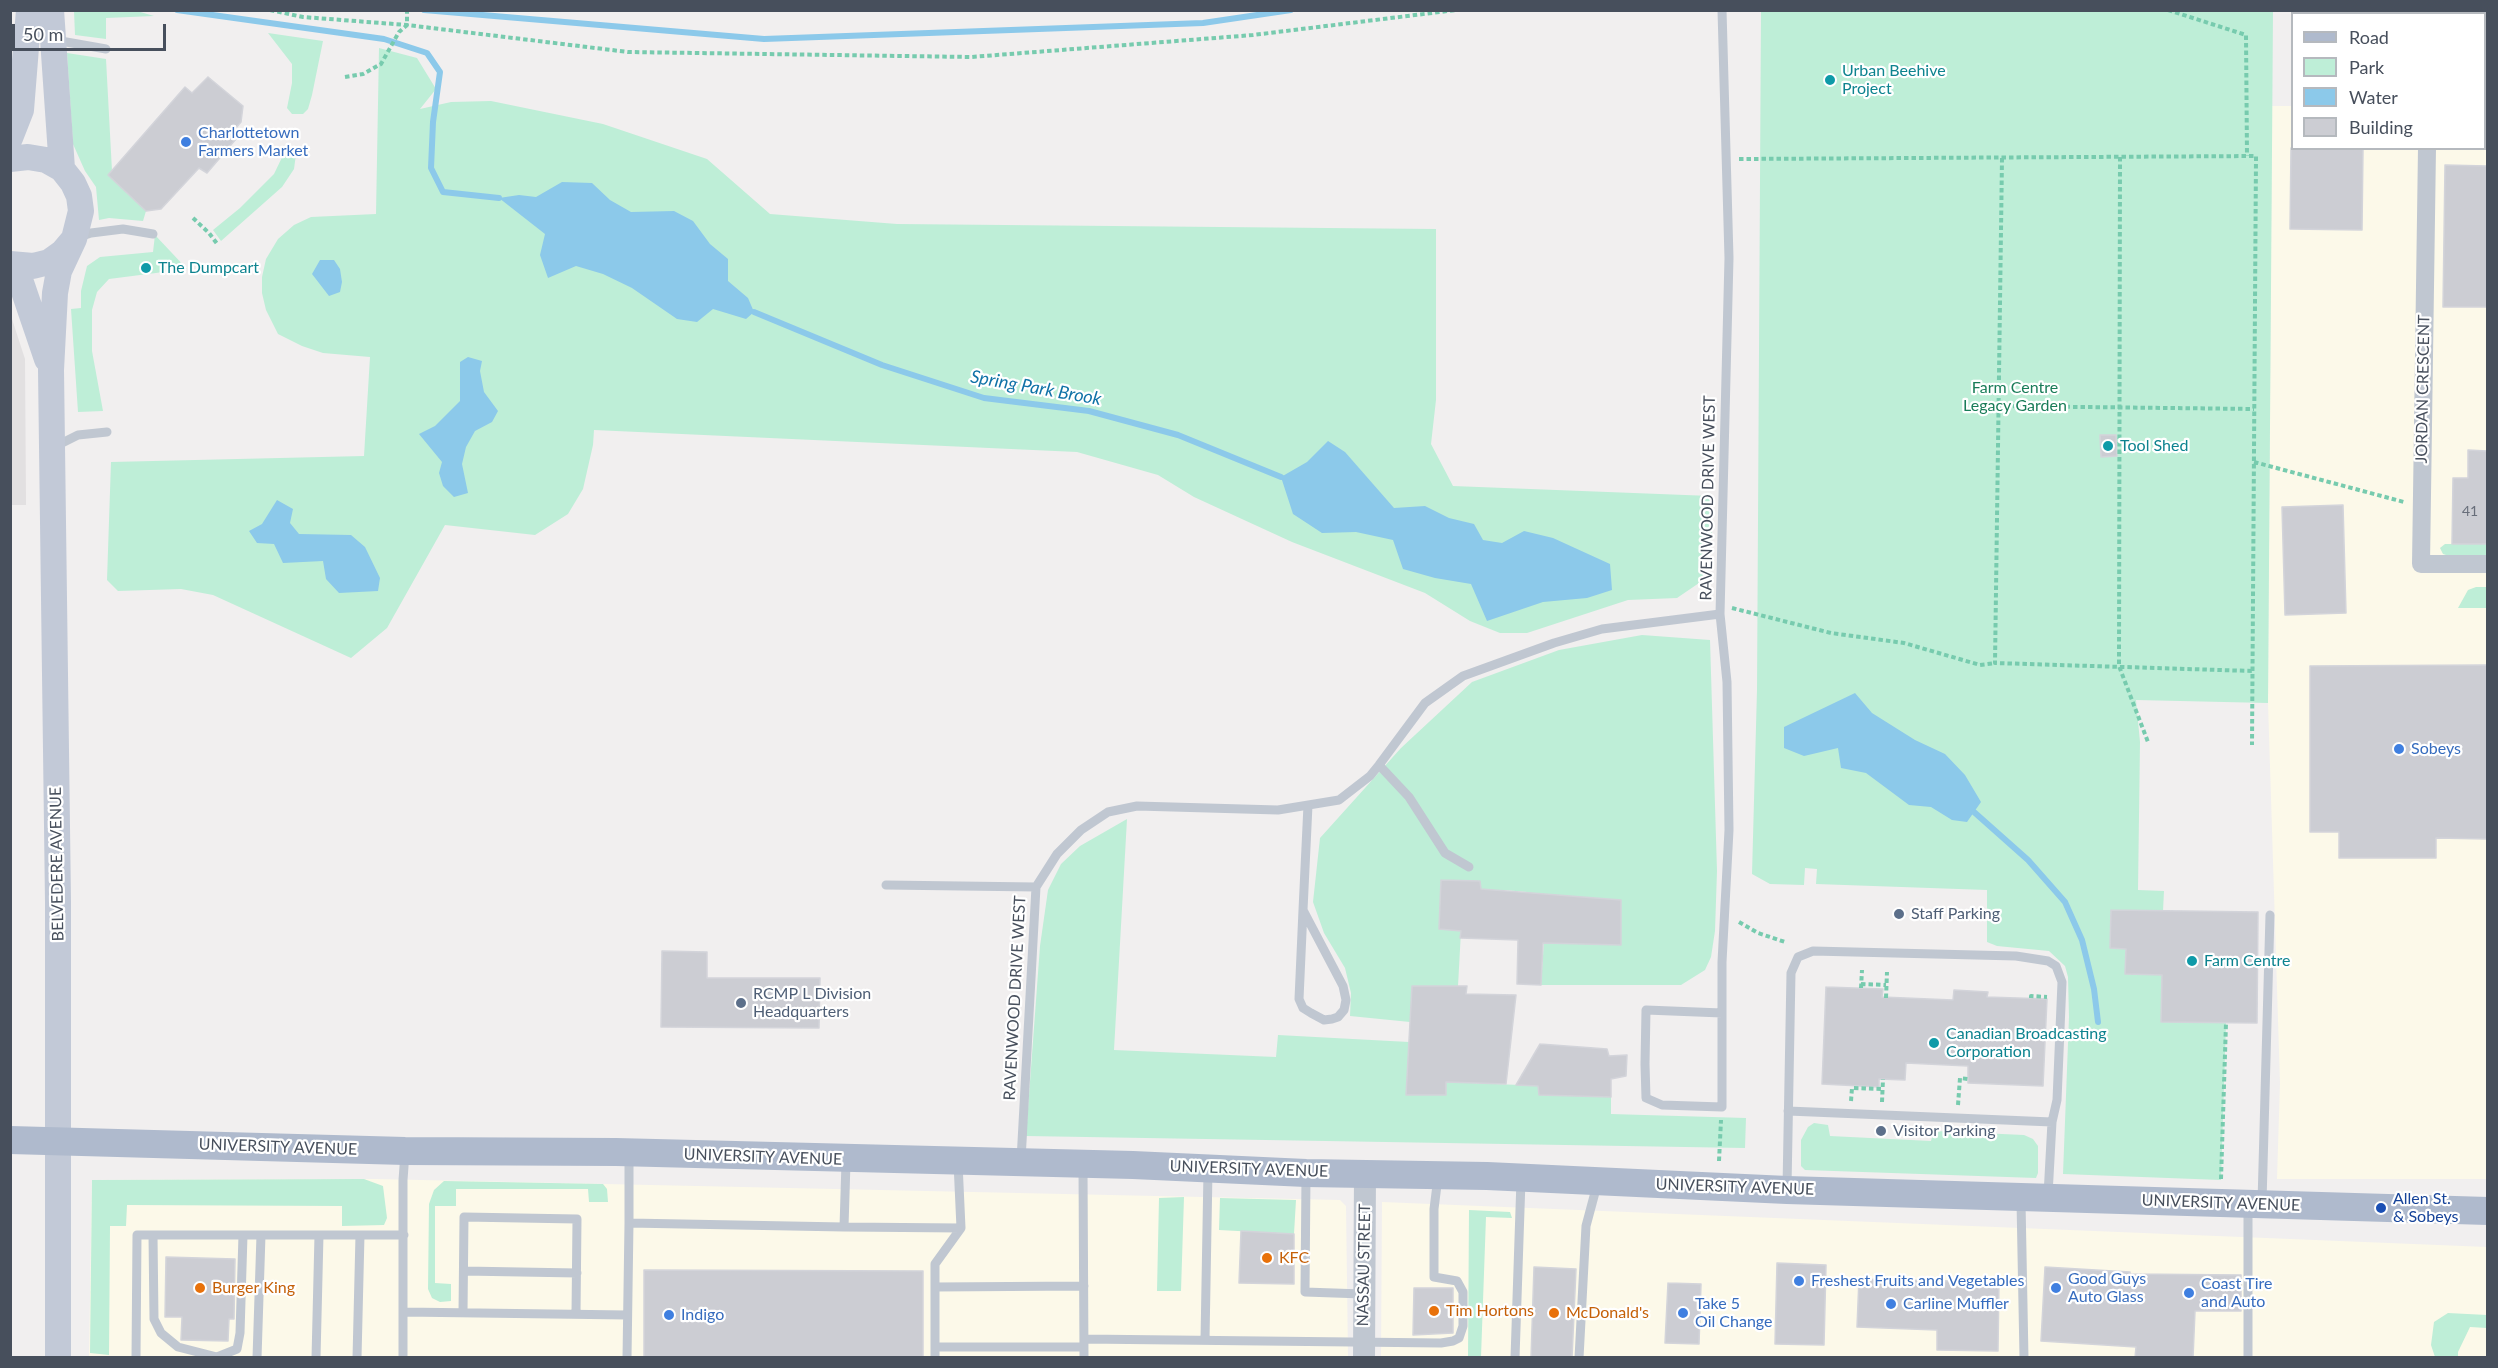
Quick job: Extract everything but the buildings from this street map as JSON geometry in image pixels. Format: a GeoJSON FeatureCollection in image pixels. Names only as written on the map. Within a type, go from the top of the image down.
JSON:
{"type":"FeatureCollection","features":[{"type":"Feature","properties":{"kind":"main road"},"geometry":{"type":"LineString","coordinates":[[10,47],[15,10]]}},
{"type":"Feature","properties":{"kind":"main road"},"geometry":{"type":"LineString","coordinates":[[10,138],[21,110],[29,10]]}},
{"type":"Feature","properties":{"kind":"main road"},"geometry":{"type":"LineString","coordinates":[[51,10],[62,169]]}},
{"type":"Feature","properties":{"kind":"main road"},"geometry":{"type":"LineString","coordinates":[[10,159],[28,157],[46,160],[62,169]]}},
{"type":"Feature","properties":{"kind":"main road","name":"BELVEDERE AVENUE"},"geometry":{"type":"LineString","coordinates":[[58,1358],[59,1141],[51,370],[55,293],[59,271],[74,239],[81,211],[74,183],[62,169]]}},
{"type":"Feature","properties":{"kind":"main road"},"geometry":{"type":"LineString","coordinates":[[13,264],[33,266],[49,262],[63,252],[74,239]]}},
{"type":"Feature","properties":{"kind":"main road","name":"BELVEDERE AVENUE"},"geometry":{"type":"LineString","coordinates":[[13,264],[51,370]]}},
{"type":"Feature","properties":{"kind":"main road","name":"UNIVERSITY AVENUE"},"geometry":{"type":"LineString","coordinates":[[10,1140],[405,1151],[629,1153],[1021,1162],[1306,1173],[1521,1178],[1786,1190],[2487,1211]]}},
{"type":"Feature","properties":{"kind":"street","name":"JORDAN CRESCENT"},"geometry":{"type":"LineString","coordinates":[[2427,150],[2421,564],[2487,564]]}},
{"type":"Feature","properties":{"kind":"street","name":"NASSAU STREET"},"geometry":{"type":"LineString","coordinates":[[1364,1350],[1365,1173]]}},
{"type":"Feature","properties":{"kind":"lane","name":"RAVENWOOD DRIVE WEST"},"geometry":{"type":"LineString","coordinates":[[1021,1162],[1036,887],[1057,854],[1082,830],[1108,812],[1137,806],[1278,810],[1339,800],[1370,776],[1425,703],[1462,676],[1554,643],[1602,629],[1720,609],[1729,258],[1722,10]]}},
{"type":"Feature","properties":{"kind":"lane"},"geometry":{"type":"LineString","coordinates":[[54,39],[106,49]]}},
{"type":"Feature","properties":{"kind":"lane"},"geometry":{"type":"LineString","coordinates":[[74,239],[91,233],[123,229],[153,234]]}},
{"type":"Feature","properties":{"kind":"lane"},"geometry":{"type":"LineString","coordinates":[[52,448],[78,435],[107,432]]}},
{"type":"Feature","properties":{"kind":"lane"},"geometry":{"type":"LineString","coordinates":[[1720,609],[1727,682],[1729,830],[1722,1013],[1722,1107],[1662,1106],[1646,1098],[1644,1064],[1646,1010],[1722,1013]]}},
{"type":"Feature","properties":{"kind":"lane"},"geometry":{"type":"LineString","coordinates":[[1379,765],[1409,797],[1445,854],[1469,867]]}},
{"type":"Feature","properties":{"kind":"lane"},"geometry":{"type":"LineString","coordinates":[[1303,910],[1343,986],[1346,1000],[1344,1010],[1338,1017],[1332,1019],[1324,1020],[1311,1013],[1303,1008],[1299,999],[1303,910],[1308,805]]}},
{"type":"Feature","properties":{"kind":"lane"},"geometry":{"type":"LineString","coordinates":[[886,885],[1036,887]]}},
{"type":"Feature","properties":{"kind":"lane"},"geometry":{"type":"LineString","coordinates":[[2248,1358],[2270,915]]}},
{"type":"Feature","properties":{"kind":"lane"},"geometry":{"type":"LineString","coordinates":[[1786,1190],[1791,973],[1798,957],[1813,951],[2016,956],[2048,961],[2056,966],[2062,982],[2057,1100],[2035,1197],[2024,1358]]}},
{"type":"Feature","properties":{"kind":"lane"},"geometry":{"type":"LineString","coordinates":[[1788,1111],[2052,1122]]}},
{"type":"Feature","properties":{"kind":"lane"},"geometry":{"type":"LineString","coordinates":[[404,1358],[403,1180],[405,1151]]}},
{"type":"Feature","properties":{"kind":"lane"},"geometry":{"type":"LineString","coordinates":[[627,1358],[629,1153]]}},
{"type":"Feature","properties":{"kind":"lane"},"geometry":{"type":"LineString","coordinates":[[844,1227],[846,1159]]}},
{"type":"Feature","properties":{"kind":"lane"},"geometry":{"type":"LineString","coordinates":[[935,1358],[935,1264],[961,1228],[958,1161]]}},
{"type":"Feature","properties":{"kind":"lane"},"geometry":{"type":"LineString","coordinates":[[1083,1164],[1084,1358]]}},
{"type":"Feature","properties":{"kind":"lane"},"geometry":{"type":"LineString","coordinates":[[1205,1340],[1208,1168]]}},
{"type":"Feature","properties":{"kind":"lane"},"geometry":{"type":"LineString","coordinates":[[1306,1173],[1305,1292],[1364,1294]]}},
{"type":"Feature","properties":{"kind":"lane"},"geometry":{"type":"LineString","coordinates":[[935,1347],[1205,1340],[1364,1350],[1441,1343],[1459,1338],[1463,1326],[1463,1292],[1456,1281],[1434,1277],[1434,1209],[1438,1175]]}},
{"type":"Feature","properties":{"kind":"lane"},"geometry":{"type":"LineString","coordinates":[[1515,1358],[1521,1178]]}},
{"type":"Feature","properties":{"kind":"lane"},"geometry":{"type":"LineString","coordinates":[[1579,1358],[1586,1226],[1598,1181]]}},
{"type":"Feature","properties":{"kind":"lane"},"geometry":{"type":"LineString","coordinates":[[464,1313],[464,1217],[475,1217],[576,1219],[576,1314]]}},
{"type":"Feature","properties":{"kind":"lane"},"geometry":{"type":"LineString","coordinates":[[628,1223],[961,1228]]}},
{"type":"Feature","properties":{"kind":"lane"},"geometry":{"type":"LineString","coordinates":[[136,1358],[137,1235],[404,1235]]}},
{"type":"Feature","properties":{"kind":"lane"},"geometry":{"type":"LineString","coordinates":[[153,1235],[154,1319],[161,1333],[178,1347],[217,1357],[237,1349],[240,1333],[243,1235]]}},
{"type":"Feature","properties":{"kind":"lane"},"geometry":{"type":"LineString","coordinates":[[257,1358],[261,1235]]}},
{"type":"Feature","properties":{"kind":"lane"},"geometry":{"type":"LineString","coordinates":[[316,1358],[319,1235]]}},
{"type":"Feature","properties":{"kind":"lane"},"geometry":{"type":"LineString","coordinates":[[357,1358],[360,1235]]}},
{"type":"Feature","properties":{"kind":"lane"},"geometry":{"type":"LineString","coordinates":[[464,1271],[576,1273]]}},
{"type":"Feature","properties":{"kind":"lane"},"geometry":{"type":"LineString","coordinates":[[935,1287],[1084,1286]]}},
{"type":"Feature","properties":{"kind":"lane"},"geometry":{"type":"LineString","coordinates":[[404,1312],[627,1315]]}},
{"type":"Feature","properties":{"kind":"path"},"geometry":{"type":"LineString","coordinates":[[270,10],[303,17],[407,25],[628,52],[971,57],[1253,35],[1456,10]]}},
{"type":"Feature","properties":{"kind":"path"},"geometry":{"type":"LineString","coordinates":[[406,10],[407,25]]}},
{"type":"Feature","properties":{"kind":"path"},"geometry":{"type":"LineString","coordinates":[[2168,10],[2246,35],[2247,156]]}},
{"type":"Feature","properties":{"kind":"path"},"geometry":{"type":"LineString","coordinates":[[345,77],[363,74],[381,64],[399,32],[407,25]]}},
{"type":"Feature","properties":{"kind":"path"},"geometry":{"type":"LineString","coordinates":[[1726,159],[2256,156],[2252,745]]}},
{"type":"Feature","properties":{"kind":"path"},"geometry":{"type":"LineString","coordinates":[[2120,157],[2120,666],[2148,742]]}},
{"type":"Feature","properties":{"kind":"path"},"geometry":{"type":"LineString","coordinates":[[1995,663],[2002,158]]}},
{"type":"Feature","properties":{"kind":"path"},"geometry":{"type":"LineString","coordinates":[[193,218],[218,245]]}},
{"type":"Feature","properties":{"kind":"path"},"geometry":{"type":"LineString","coordinates":[[1998,406],[2254,409]]}},
{"type":"Feature","properties":{"kind":"path"},"geometry":{"type":"LineString","coordinates":[[2254,462],[2422,506]]}},
{"type":"Feature","properties":{"kind":"path"},"geometry":{"type":"LineString","coordinates":[[1720,609],[1831,633],[1904,643],[1980,665],[1995,663],[2252,671]]}},
{"type":"Feature","properties":{"kind":"path"},"geometry":{"type":"LineString","coordinates":[[1725,915],[1758,933],[1785,942]]}},
{"type":"Feature","properties":{"kind":"path"},"geometry":{"type":"LineString","coordinates":[[1862,970],[1861,986],[1886,985]]}},
{"type":"Feature","properties":{"kind":"path"},"geometry":{"type":"LineString","coordinates":[[1886,998],[1887,972]]}},
{"type":"Feature","properties":{"kind":"path"},"geometry":{"type":"LineString","coordinates":[[2031,998],[2031,996],[2048,997],[2048,1006]]}},
{"type":"Feature","properties":{"kind":"path"},"geometry":{"type":"LineString","coordinates":[[2221,1180],[2226,1023]]}},
{"type":"Feature","properties":{"kind":"path"},"geometry":{"type":"LineString","coordinates":[[1958,1118],[1960,1078],[1968,1079]]}},
{"type":"Feature","properties":{"kind":"path"},"geometry":{"type":"LineString","coordinates":[[1881,1115],[1883,1079]]}},
{"type":"Feature","properties":{"kind":"path"},"geometry":{"type":"LineString","coordinates":[[1851,1113],[1852,1088],[1882,1089]]}},
{"type":"Feature","properties":{"kind":"path"},"geometry":{"type":"LineString","coordinates":[[1719,1161],[1722,1107]]}},
{"type":"Feature","properties":{"kind":"shaded area"},"geometry":{"type":"Polygon","coordinates":[[[2487,105],[2487,1179],[2277,1179],[2280,1083],[2268,703],[2272,106],[2291,106],[2291,150],[2486,150],[2487,105]]]}},
{"type":"Feature","properties":{"kind":"shaded area"},"geometry":{"type":"Polygon","coordinates":[[[10,313],[25,359],[26,505],[11,505],[10,313]]]}},
{"type":"Feature","properties":{"kind":"shaded area"},"geometry":{"type":"Polygon","coordinates":[[[375,1179],[1340,1200],[1346,1206],[1348,1357],[89,1358],[92,1180],[375,1179]]]}},
{"type":"Feature","properties":{"kind":"shaded area"},"geometry":{"type":"Polygon","coordinates":[[[1382,1202],[2487,1247],[2487,1357],[1381,1358],[1382,1202]]]}},
{"type":"Feature","properties":{"kind":"green space"},"geometry":{"type":"Polygon","coordinates":[[[74,11],[137,11],[154,16],[106,18],[106,39],[75,35],[74,11]]]}},
{"type":"Feature","properties":{"kind":"green space","name":"Farm Centre Legacy Garden"},"geometry":{"type":"Polygon","coordinates":[[[1761,11],[2273,11],[2268,703],[2136,700],[2140,742],[2138,890],[2164,891],[2163,911],[2111,911],[2110,948],[2126,949],[2125,974],[2162,975],[2161,1021],[2226,1023],[2221,1180],[2063,1174],[2069,1017],[2068,977],[2065,966],[2049,951],[1997,946],[1987,942],[1987,890],[1816,884],[1817,869],[1805,868],[1804,885],[1770,884],[1752,874],[1757,690],[1761,11]]]}},
{"type":"Feature","properties":{"kind":"green space"},"geometry":{"type":"Polygon","coordinates":[[[268,33],[323,41],[312,95],[308,109],[303,114],[292,114],[287,108],[292,83],[292,64],[268,33]]]}},
{"type":"Feature","properties":{"kind":"green space"},"geometry":{"type":"Polygon","coordinates":[[[379,48],[417,58],[436,89],[420,109],[451,102],[491,101],[603,124],[707,159],[770,214],[897,224],[1436,229],[1436,400],[1431,444],[1453,486],[1711,496],[1712,535],[1702,581],[1677,598],[1628,600],[1527,633],[1500,633],[1470,621],[1425,593],[1292,542],[1194,497],[1158,475],[1077,452],[594,430],[583,489],[568,514],[535,535],[445,525],[387,628],[351,658],[213,595],[181,589],[118,591],[107,580],[111,462],[364,456],[370,357],[323,353],[278,334],[266,310],[262,293],[262,277],[266,259],[278,239],[294,225],[311,217],[376,214],[379,48]]]}},
{"type":"Feature","properties":{"kind":"green space"},"geometry":{"type":"Polygon","coordinates":[[[67,53],[106,59],[112,171],[146,211],[143,221],[109,218],[99,220],[96,187],[85,171],[73,144],[67,53]]]}},
{"type":"Feature","properties":{"kind":"green space"},"geometry":{"type":"Polygon","coordinates":[[[287,147],[293,148],[296,154],[294,169],[282,187],[221,241],[213,230],[240,208],[274,174],[287,147]]]}},
{"type":"Feature","properties":{"kind":"green space"},"geometry":{"type":"Polygon","coordinates":[[[155,235],[187,269],[109,279],[97,292],[92,310],[92,351],[103,411],[78,412],[71,309],[81,308],[81,291],[87,266],[100,257],[153,252],[155,235]]]}},
{"type":"Feature","properties":{"kind":"green space"},"geometry":{"type":"Polygon","coordinates":[[[2445,544],[2487,544],[2487,556],[2446,555],[2440,548],[2445,544]]]}},
{"type":"Feature","properties":{"kind":"green space"},"geometry":{"type":"Polygon","coordinates":[[[2487,587],[2487,608],[2458,608],[2468,590],[2487,587]]]}},
{"type":"Feature","properties":{"kind":"green space"},"geometry":{"type":"Polygon","coordinates":[[[1642,635],[1710,640],[1717,871],[1715,931],[1711,957],[1705,970],[1681,985],[1541,985],[1545,926],[1525,924],[1527,892],[1504,890],[1481,897],[1480,881],[1441,880],[1439,929],[1461,931],[1458,986],[1412,986],[1410,1022],[1350,1016],[1351,993],[1345,968],[1324,933],[1313,902],[1320,838],[1401,748],[1472,682],[1559,650],[1642,635]]]}},
{"type":"Feature","properties":{"kind":"green space"},"geometry":{"type":"Polygon","coordinates":[[[1127,819],[1114,1050],[1276,1057],[1278,1035],[1409,1042],[1407,1095],[1445,1095],[1446,1082],[1520,1085],[1522,1073],[1538,1073],[1539,1095],[1611,1097],[1611,1114],[1746,1118],[1745,1148],[1026,1136],[1040,946],[1048,890],[1061,864],[1080,846],[1127,819]]]}},
{"type":"Feature","properties":{"kind":"green space"},"geometry":{"type":"Polygon","coordinates":[[[1814,1123],[1828,1125],[1830,1136],[1931,1141],[1936,1131],[2024,1135],[2033,1139],[2038,1146],[2038,1173],[2036,1178],[1805,1170],[1801,1166],[1801,1140],[1808,1127],[1814,1123]]]}},
{"type":"Feature","properties":{"kind":"green space"},"geometry":{"type":"Polygon","coordinates":[[[364,1179],[383,1186],[387,1218],[384,1225],[342,1226],[342,1206],[127,1205],[126,1226],[110,1226],[109,1355],[90,1353],[92,1180],[364,1179]]]}},
{"type":"Feature","properties":{"kind":"green space"},"geometry":{"type":"Polygon","coordinates":[[[444,1181],[603,1184],[607,1189],[608,1202],[589,1202],[588,1189],[456,1189],[456,1206],[435,1206],[435,1283],[451,1284],[451,1301],[440,1302],[432,1298],[428,1289],[429,1204],[434,1190],[444,1181]]]}},
{"type":"Feature","properties":{"kind":"green space"},"geometry":{"type":"Polygon","coordinates":[[[1184,1197],[1181,1291],[1157,1291],[1159,1198],[1184,1197]]]}},
{"type":"Feature","properties":{"kind":"green space"},"geometry":{"type":"Polygon","coordinates":[[[1220,1198],[1296,1200],[1294,1234],[1219,1230],[1220,1198]]]}},
{"type":"Feature","properties":{"kind":"green space"},"geometry":{"type":"Polygon","coordinates":[[[1469,1210],[1510,1212],[1512,1218],[1486,1217],[1481,1357],[1468,1357],[1469,1210]]]}},
{"type":"Feature","properties":{"kind":"green space"},"geometry":{"type":"Polygon","coordinates":[[[2448,1313],[2487,1315],[2487,1328],[2470,1327],[2458,1352],[2458,1357],[2435,1357],[2431,1345],[2434,1322],[2448,1313]]]}},
{"type":"Feature","properties":{"kind":"water"},"geometry":{"type":"Polygon","coordinates":[[[562,182],[592,183],[610,200],[631,212],[674,211],[693,221],[710,244],[728,259],[728,281],[748,298],[754,312],[746,319],[713,309],[697,322],[677,319],[632,288],[603,274],[576,266],[548,278],[540,255],[545,234],[499,198],[519,195],[536,197],[562,182]]]}},
{"type":"Feature","properties":{"kind":"water"},"geometry":{"type":"Polygon","coordinates":[[[320,260],[334,260],[340,269],[342,282],[340,292],[329,296],[312,274],[320,260]]]}},
{"type":"Feature","properties":{"kind":"water"},"geometry":{"type":"Polygon","coordinates":[[[468,357],[482,361],[480,371],[484,392],[498,411],[492,422],[475,431],[466,447],[462,464],[468,493],[454,497],[443,486],[439,473],[442,462],[419,434],[435,426],[460,401],[460,362],[468,357]]]}},
{"type":"Feature","properties":{"kind":"water"},"geometry":{"type":"Polygon","coordinates":[[[1328,441],[1345,452],[1394,508],[1425,506],[1449,518],[1474,524],[1483,540],[1502,543],[1524,531],[1553,538],[1610,564],[1612,590],[1587,598],[1543,602],[1487,621],[1471,584],[1435,578],[1403,569],[1393,540],[1356,532],[1322,533],[1293,514],[1281,477],[1307,462],[1328,441]]]}},
{"type":"Feature","properties":{"kind":"water"},"geometry":{"type":"Polygon","coordinates":[[[277,500],[293,509],[290,523],[299,534],[351,535],[365,547],[380,578],[378,591],[339,593],[326,579],[323,561],[283,563],[274,544],[257,543],[249,531],[262,524],[277,500]]]}},
{"type":"Feature","properties":{"kind":"water"},"geometry":{"type":"Polygon","coordinates":[[[1855,693],[1872,713],[1915,740],[1945,754],[1965,775],[1981,802],[1967,822],[1952,820],[1931,807],[1909,805],[1866,773],[1841,768],[1838,748],[1804,756],[1784,748],[1784,727],[1855,693]]]}},
{"type":"Feature","properties":{"kind":"waterway","name":"Spring Park Brook"},"geometry":{"type":"LineString","coordinates":[[177,10],[384,39],[427,53],[440,72],[433,122],[431,168],[443,192],[499,198]]}},
{"type":"Feature","properties":{"kind":"waterway"},"geometry":{"type":"LineString","coordinates":[[424,10],[764,39],[1203,23],[1291,10]]}},
{"type":"Feature","properties":{"kind":"waterway","name":"Spring Park Brook"},"geometry":{"type":"LineString","coordinates":[[754,312],[882,365],[984,398],[1089,411],[1178,435],[1281,477]]}},
{"type":"Feature","properties":{"kind":"waterway","name":"Spring Park Brook"},"geometry":{"type":"LineString","coordinates":[[1974,812],[2028,860],[2065,902],[2082,940],[2094,989],[2098,1022]]}},
{"type":"Feature","properties":{"kind":"place","name":"Urban Beehive Project"},"geometry":{"type":"Point","coordinates":[1830,80]}},
{"type":"Feature","properties":{"kind":"place","name":"Charlottetown Farmers Market"},"geometry":{"type":"Point","coordinates":[186,142]}},
{"type":"Feature","properties":{"kind":"place","name":"The Dumpcart"},"geometry":{"type":"Point","coordinates":[146,268]}},
{"type":"Feature","properties":{"kind":"place","name":"Tool Shed"},"geometry":{"type":"Point","coordinates":[2108,446]}},
{"type":"Feature","properties":{"kind":"place","name":"Sobeys"},"geometry":{"type":"Point","coordinates":[2399,749]}},
{"type":"Feature","properties":{"kind":"place","name":"Staff Parking"},"geometry":{"type":"Point","coordinates":[1899,914]}},
{"type":"Feature","properties":{"kind":"place","name":"Farm Centre"},"geometry":{"type":"Point","coordinates":[2192,961]}},
{"type":"Feature","properties":{"kind":"place","name":"RCMP L Division Headquarters"},"geometry":{"type":"Point","coordinates":[741,1003]}},
{"type":"Feature","properties":{"kind":"place","name":"Canadian Broadcasting Corporation"},"geometry":{"type":"Point","coordinates":[1934,1043]}},
{"type":"Feature","properties":{"kind":"place","name":"Visitor Parking"},"geometry":{"type":"Point","coordinates":[1881,1131]}},
{"type":"Feature","properties":{"kind":"place","name":"Allen St. & Sobeys"},"geometry":{"type":"Point","coordinates":[2381,1208]}},
{"type":"Feature","properties":{"kind":"place","name":"KFC"},"geometry":{"type":"Point","coordinates":[1267,1258]}},
{"type":"Feature","properties":{"kind":"place","name":"Freshest Fruits and Vegetables"},"geometry":{"type":"Point","coordinates":[1799,1281]}},
{"type":"Feature","properties":{"kind":"place","name":"Burger King"},"geometry":{"type":"Point","coordinates":[200,1288]}},
{"type":"Feature","properties":{"kind":"place","name":"Good Guys Auto Glass"},"geometry":{"type":"Point","coordinates":[2056,1288]}},
{"type":"Feature","properties":{"kind":"place","name":"Coast Tire and Auto"},"geometry":{"type":"Point","coordinates":[2189,1293]}},
{"type":"Feature","properties":{"kind":"place","name":"Carline Muffler"},"geometry":{"type":"Point","coordinates":[1891,1304]}},
{"type":"Feature","properties":{"kind":"place","name":"Tim Hortons"},"geometry":{"type":"Point","coordinates":[1434,1311]}},
{"type":"Feature","properties":{"kind":"place","name":"McDonald's"},"geometry":{"type":"Point","coordinates":[1554,1313]}},
{"type":"Feature","properties":{"kind":"place","name":"Take 5 Oil Change"},"geometry":{"type":"Point","coordinates":[1683,1313]}},
{"type":"Feature","properties":{"kind":"place","name":"Indigo"},"geometry":{"type":"Point","coordinates":[669,1315]}}]}
